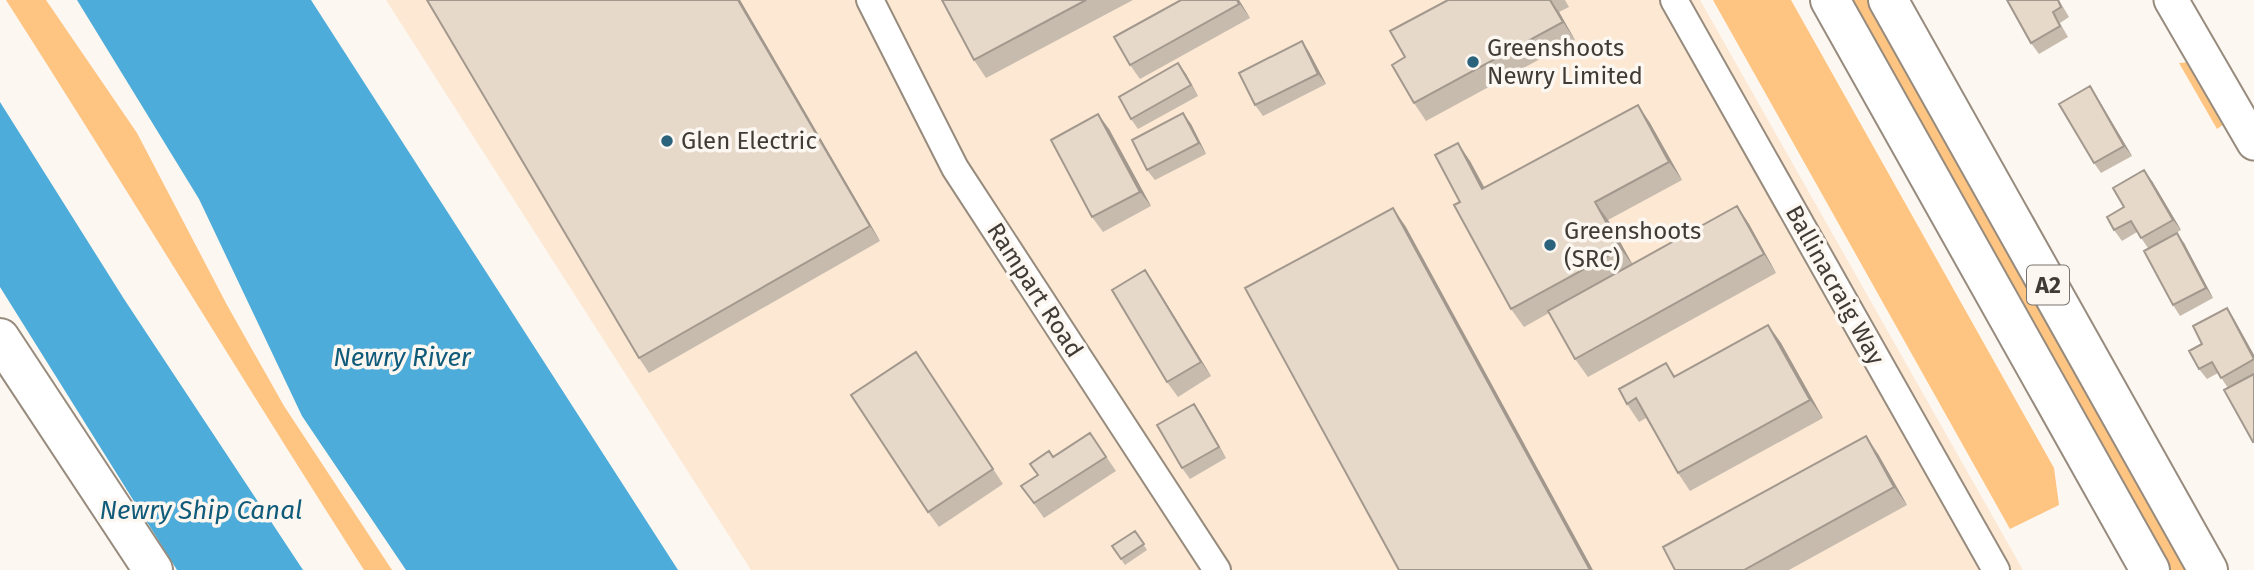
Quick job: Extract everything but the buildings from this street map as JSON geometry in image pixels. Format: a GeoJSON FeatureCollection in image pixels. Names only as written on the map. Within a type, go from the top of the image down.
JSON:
{"type":"FeatureCollection","features":[{"type":"Feature","properties":{"kind":"main road","name":"A2"},"geometry":{"type":"LineString","coordinates":[[1830,0],[2150,570]]}},
{"type":"Feature","properties":{"kind":"main road","name":"A2"},"geometry":{"type":"LineString","coordinates":[[1888,0],[2208,570]]}},
{"type":"Feature","properties":{"kind":"main road"},"geometry":{"type":"LineString","coordinates":[[0,338],[153,570]]}},
{"type":"Feature","properties":{"kind":"street","name":"Rampart Road"},"geometry":{"type":"LineString","coordinates":[[870,0],[955,168],[1217,570]]}},
{"type":"Feature","properties":{"kind":"street","name":"Ballinacraig Way"},"geometry":{"type":"LineString","coordinates":[[1674,0],[1996,570]]}},
{"type":"Feature","properties":{"kind":"street"},"geometry":{"type":"LineString","coordinates":[[2171,0],[2254,143]]}},
{"type":"Feature","properties":{"kind":"shaded area"},"geometry":{"type":"Polygon","coordinates":[[[6,0],[46,0],[137,133],[227,305],[284,406],[392,570],[364,570],[6,0]]]}},
{"type":"Feature","properties":{"kind":"shaded area"},"geometry":{"type":"Polygon","coordinates":[[[386,0],[1700,0],[2023,570],[751,570],[386,0]]]}},
{"type":"Feature","properties":{"kind":"shaded area"},"geometry":{"type":"Polygon","coordinates":[[[1713,0],[1791,0],[2054,468],[2059,505],[2010,529],[1713,0]]]}},
{"type":"Feature","properties":{"kind":"shaded area"},"geometry":{"type":"Polygon","coordinates":[[[1848,0],[1875,0],[2193,570],[2166,570],[1848,0]]]}},
{"type":"Feature","properties":{"kind":"shaded area"},"geometry":{"type":"Polygon","coordinates":[[[2191,62],[2227,122],[2217,129],[2179,63],[2191,62]]]}},
{"type":"Feature","properties":{"kind":"water","name":"Newry River"},"geometry":{"type":"Polygon","coordinates":[[[77,0],[311,0],[678,570],[406,570],[302,416],[199,199],[77,0]]]}},
{"type":"Feature","properties":{"kind":"water","name":"Newry Ship Canal"},"geometry":{"type":"Polygon","coordinates":[[[0,102],[124,299],[303,570],[177,570],[0,287],[0,102]]]}},
{"type":"Feature","properties":{"kind":"place","name":"Greenshoots Newry Limited"},"geometry":{"type":"Point","coordinates":[1473,62]}},
{"type":"Feature","properties":{"kind":"place","name":"Glen Electric"},"geometry":{"type":"Point","coordinates":[667,141]}},
{"type":"Feature","properties":{"kind":"place","name":"Greenshoots (SRC)"},"geometry":{"type":"Point","coordinates":[1550,245]}}]}
